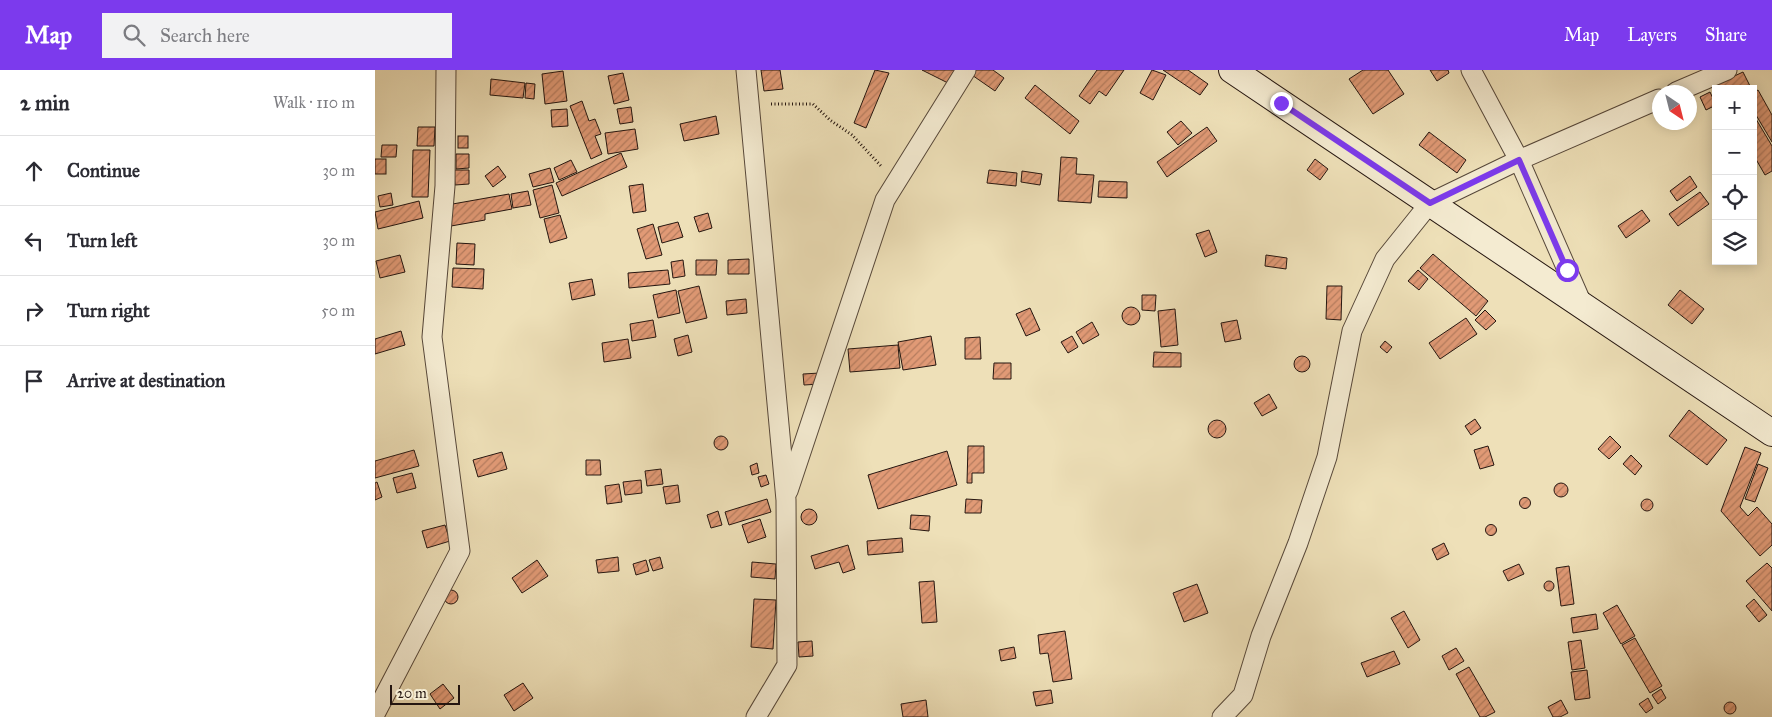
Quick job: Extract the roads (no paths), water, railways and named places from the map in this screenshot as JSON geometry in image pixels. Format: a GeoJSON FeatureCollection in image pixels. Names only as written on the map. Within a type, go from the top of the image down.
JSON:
{"type":"FeatureCollection","features":[{"type":"Feature","properties":{"kind":"main road"},"geometry":{"type":"LineString","coordinates":[[1231,70],[1772,433]]}},
{"type":"Feature","properties":{"kind":"street"},"geometry":{"type":"LineString","coordinates":[[375,714],[460,550],[432,337],[445,186],[446,70]]}},
{"type":"Feature","properties":{"kind":"street"},"geometry":{"type":"LineString","coordinates":[[746,70],[786,500],[787,665],[756,717]]}},
{"type":"Feature","properties":{"kind":"street"},"geometry":{"type":"LineString","coordinates":[[786,500],[885,200],[966,70]]}},
{"type":"Feature","properties":{"kind":"street"},"geometry":{"type":"LineString","coordinates":[[1471,70],[1519,160],[1583,306]]}},
{"type":"Feature","properties":{"kind":"street"},"geometry":{"type":"LineString","coordinates":[[1692,85],[1727,70]]}},
{"type":"Feature","properties":{"kind":"street"},"geometry":{"type":"LineString","coordinates":[[1222,717],[1243,695],[1261,636],[1298,543],[1327,457],[1351,330],[1385,259],[1430,203],[1519,160],[1652,103]]}}]}
